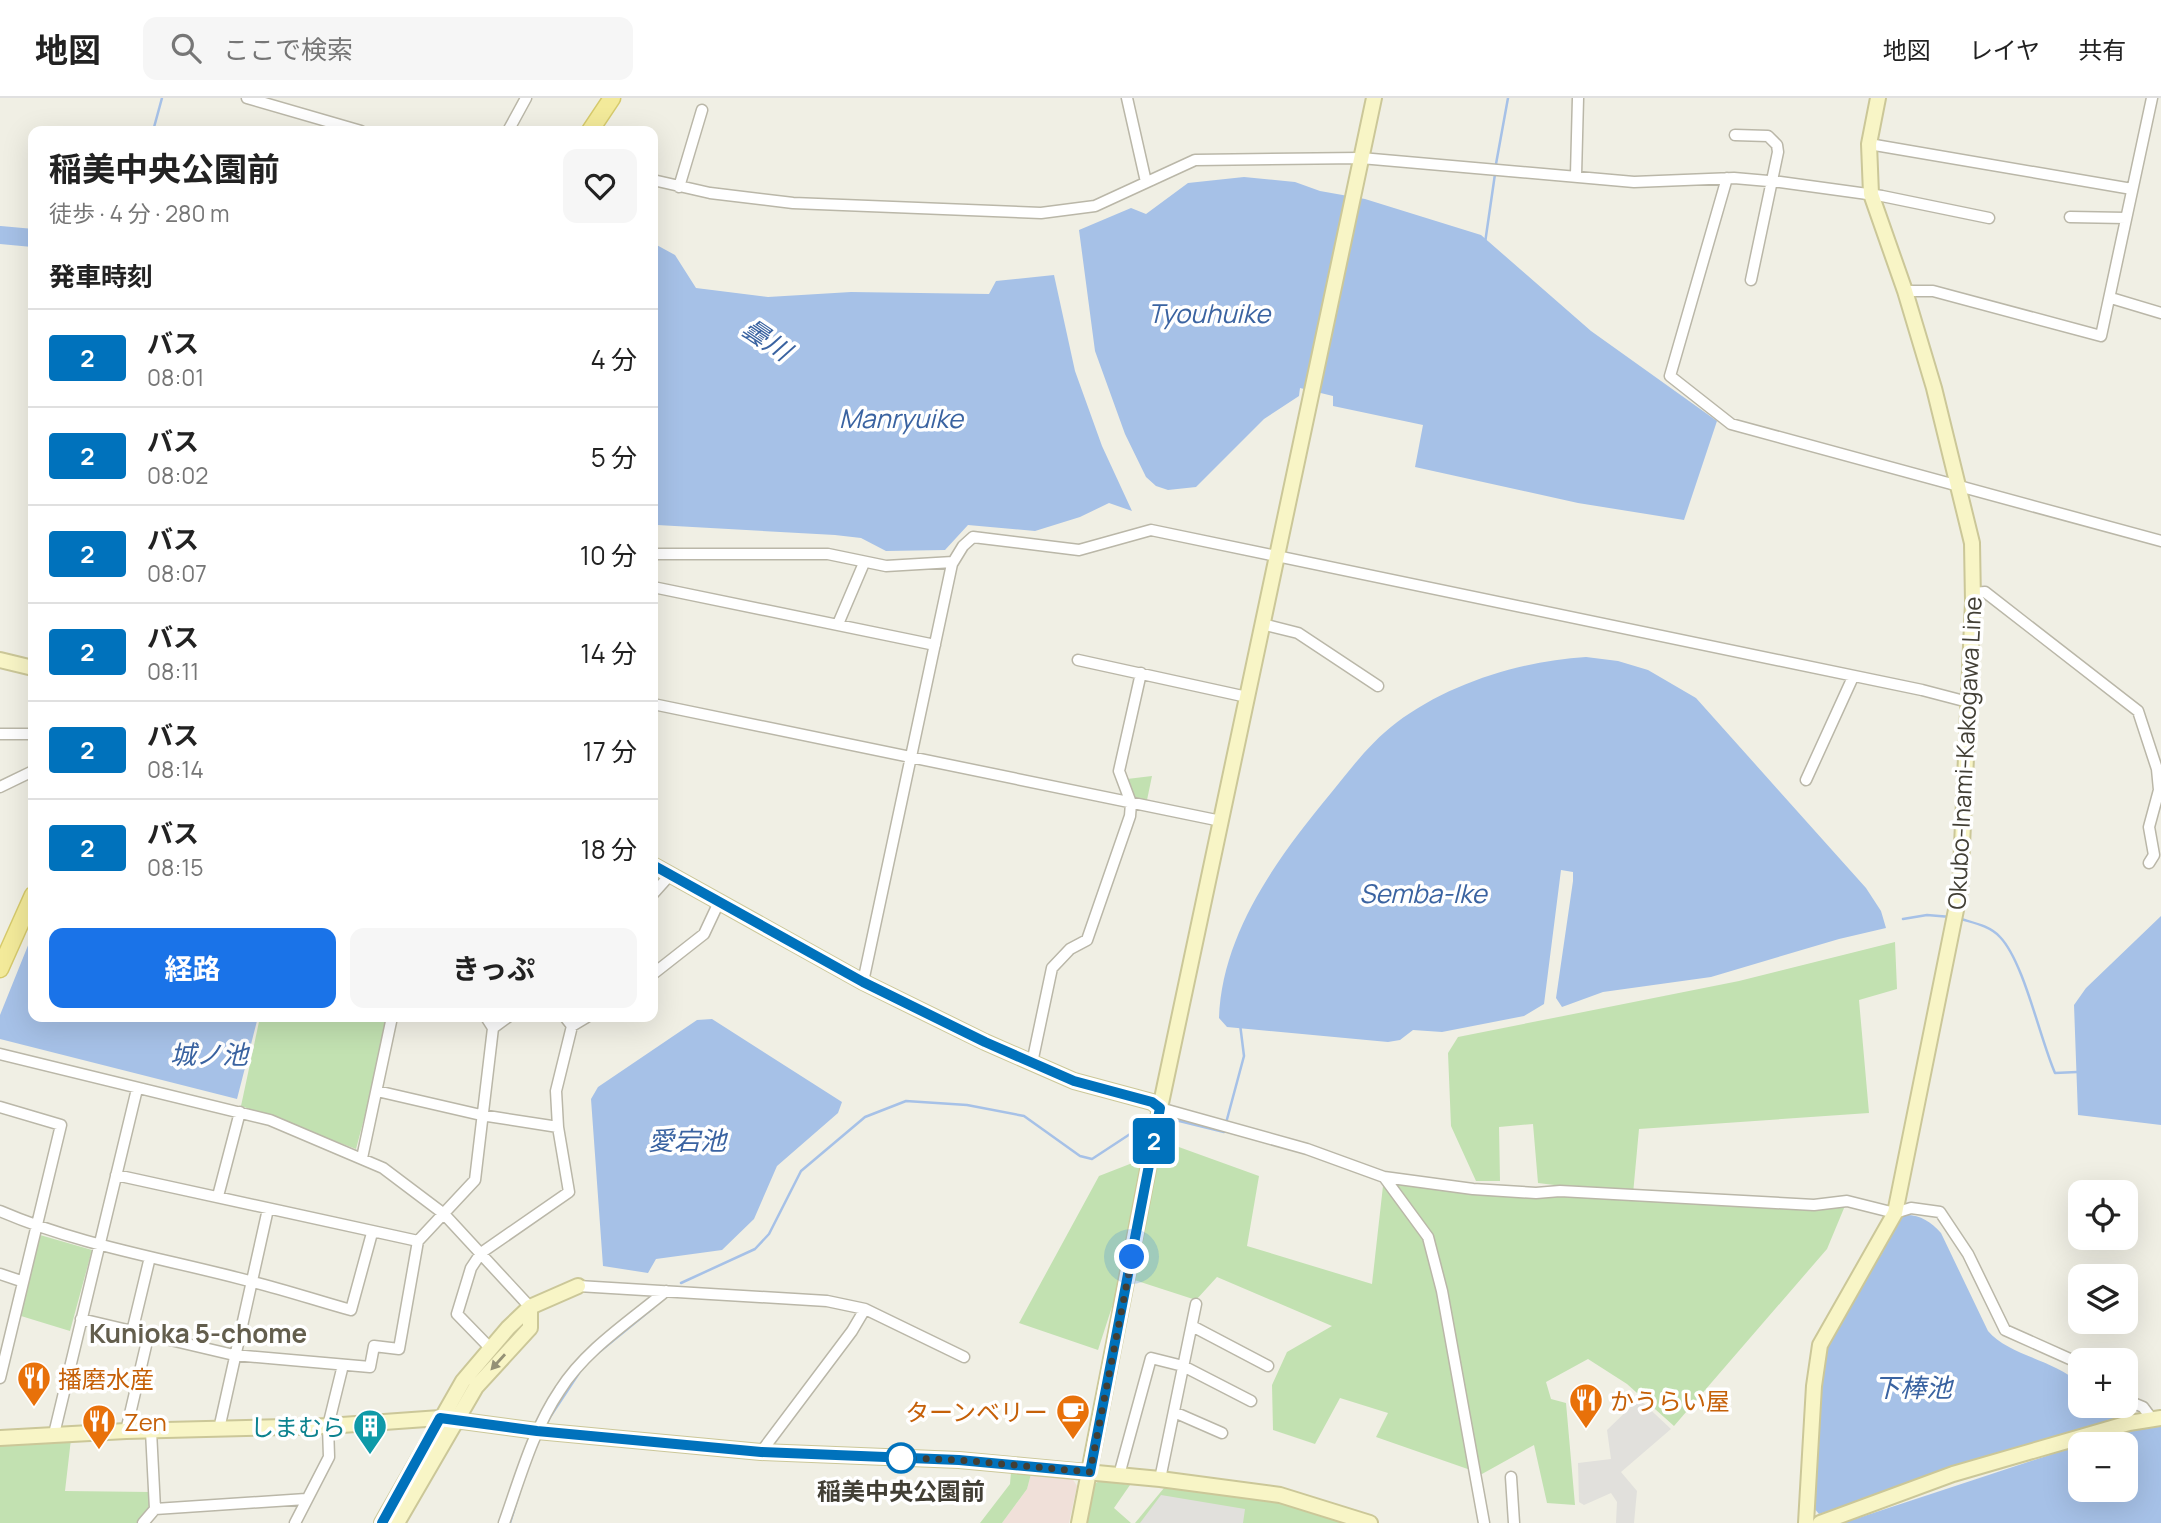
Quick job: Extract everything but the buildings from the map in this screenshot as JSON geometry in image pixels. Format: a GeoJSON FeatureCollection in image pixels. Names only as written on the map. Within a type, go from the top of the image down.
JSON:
{"type":"FeatureCollection","features":[{"type":"Feature","properties":{"kind":"main road"},"geometry":{"type":"LineString","coordinates":[[593,126],[612,98]]}},
{"type":"Feature","properties":{"kind":"main road"},"geometry":{"type":"LineString","coordinates":[[1079,1523],[1160,1108],[1307,403],[1374,98]]}},
{"type":"Feature","properties":{"kind":"main road","name":"Okubo-Inami-Kakogawa Line"},"geometry":{"type":"LineString","coordinates":[[1806,1523],[1819,1345],[1895,1213],[1957,909],[1968,702],[1973,593],[1972,543],[1905,291],[1871,194],[1869,144],[1878,98]]}},
{"type":"Feature","properties":{"kind":"main road"},"geometry":{"type":"LineString","coordinates":[[0,660],[28,667]]}},
{"type":"Feature","properties":{"kind":"main road"},"geometry":{"type":"LineString","coordinates":[[658,868],[863,982],[1032,1063],[1074,1081],[1152,1102],[1160,1108]]}},
{"type":"Feature","properties":{"kind":"main road"},"geometry":{"type":"LineString","coordinates":[[0,969],[28,906]]}},
{"type":"Feature","properties":{"kind":"main road"},"geometry":{"type":"LineString","coordinates":[[397,1523],[463,1381],[530,1307],[578,1286]]}},
{"type":"Feature","properties":{"kind":"main road"},"geometry":{"type":"LineString","coordinates":[[382,1523],[447,1419],[530,1328],[530,1307]]}},
{"type":"Feature","properties":{"kind":"main road"},"geometry":{"type":"LineString","coordinates":[[1820,1523],[1953,1474],[2157,1418]]}},
{"type":"Feature","properties":{"kind":"main road"},"geometry":{"type":"LineString","coordinates":[[0,1438],[447,1419],[537,1431],[761,1452],[959,1460],[1160,1479],[1280,1495],[1370,1523]]}},
{"type":"Feature","properties":{"kind":"street"},"geometry":{"type":"LineString","coordinates":[[247,98],[344,126]]}},
{"type":"Feature","properties":{"kind":"street"},"geometry":{"type":"LineString","coordinates":[[511,126],[526,98]]}},
{"type":"Feature","properties":{"kind":"street"},"geometry":{"type":"LineString","coordinates":[[1127,98],[1146,182]]}},
{"type":"Feature","properties":{"kind":"street"},"geometry":{"type":"LineString","coordinates":[[1576,175],[1578,98]]}},
{"type":"Feature","properties":{"kind":"street"},"geometry":{"type":"LineString","coordinates":[[1905,291],[1933,291],[2101,336],[2152,98]]}},
{"type":"Feature","properties":{"kind":"street"},"geometry":{"type":"LineString","coordinates":[[678,187],[702,110]]}},
{"type":"Feature","properties":{"kind":"street"},"geometry":{"type":"LineString","coordinates":[[1735,135],[1754,133],[1773,141],[1778,152],[1751,280]]}},
{"type":"Feature","properties":{"kind":"street"},"geometry":{"type":"LineString","coordinates":[[1869,144],[2132,190]]}},
{"type":"Feature","properties":{"kind":"street"},"geometry":{"type":"LineString","coordinates":[[658,181],[678,187],[793,204],[1041,213],[1095,206],[1195,160],[1361,158],[1634,182],[1727,178],[1773,181],[1871,194],[1989,218]]}},
{"type":"Feature","properties":{"kind":"street"},"geometry":{"type":"LineString","coordinates":[[1727,178],[1670,376],[1731,424],[2161,541]]}},
{"type":"Feature","properties":{"kind":"street"},"geometry":{"type":"LineString","coordinates":[[2070,217],[2126,218]]}},
{"type":"Feature","properties":{"kind":"street"},"geometry":{"type":"LineString","coordinates":[[2111,298],[2161,313]]}},
{"type":"Feature","properties":{"kind":"street"},"geometry":{"type":"LineString","coordinates":[[863,982],[953,562],[973,537],[1079,550],[1151,530],[1922,690],[1968,702]]}},
{"type":"Feature","properties":{"kind":"street"},"geometry":{"type":"LineString","coordinates":[[658,554],[828,554],[886,566],[953,562]]}},
{"type":"Feature","properties":{"kind":"street"},"geometry":{"type":"LineString","coordinates":[[838,624],[864,563]]}},
{"type":"Feature","properties":{"kind":"street"},"geometry":{"type":"LineString","coordinates":[[658,588],[935,645]]}},
{"type":"Feature","properties":{"kind":"street"},"geometry":{"type":"LineString","coordinates":[[1973,593],[1985,592],[2138,710],[2157,769],[2159,790],[2149,828],[2154,855],[2149,863]]}},
{"type":"Feature","properties":{"kind":"street"},"geometry":{"type":"LineString","coordinates":[[1262,624],[1298,633],[1378,686]]}},
{"type":"Feature","properties":{"kind":"street"},"geometry":{"type":"LineString","coordinates":[[1078,660],[1247,697]]}},
{"type":"Feature","properties":{"kind":"street"},"geometry":{"type":"LineString","coordinates":[[1032,1063],[1052,968],[1070,949],[1087,940],[1130,816],[1131,803],[1119,771],[1141,673]]}},
{"type":"Feature","properties":{"kind":"street"},"geometry":{"type":"LineString","coordinates":[[1806,780],[1853,677]]}},
{"type":"Feature","properties":{"kind":"street"},"geometry":{"type":"LineString","coordinates":[[658,705],[1221,821]]}},
{"type":"Feature","properties":{"kind":"street"},"geometry":{"type":"LineString","coordinates":[[0,734],[28,734]]}},
{"type":"Feature","properties":{"kind":"street"},"geometry":{"type":"LineString","coordinates":[[0,787],[28,773]]}},
{"type":"Feature","properties":{"kind":"street"},"geometry":{"type":"LineString","coordinates":[[658,888],[670,875]]}},
{"type":"Feature","properties":{"kind":"street"},"geometry":{"type":"LineString","coordinates":[[658,970],[704,934],[719,902]]}},
{"type":"Feature","properties":{"kind":"street"},"geometry":{"type":"LineString","coordinates":[[362,1158],[391,1022]]}},
{"type":"Feature","properties":{"kind":"street"},"geometry":{"type":"LineString","coordinates":[[80,1319],[234,1355],[370,1367],[374,1346],[399,1349],[418,1241],[475,1180],[493,1028],[489,1022]]}},
{"type":"Feature","properties":{"kind":"street"},"geometry":{"type":"LineString","coordinates":[[493,1028],[501,1022]]}},
{"type":"Feature","properties":{"kind":"street"},"geometry":{"type":"LineString","coordinates":[[569,1022],[572,1026]]}},
{"type":"Feature","properties":{"kind":"street"},"geometry":{"type":"LineString","coordinates":[[491,1349],[457,1314],[471,1268],[481,1253],[569,1192],[558,1127],[556,1091],[572,1026],[579,1022]]}},
{"type":"Feature","properties":{"kind":"street"},"geometry":{"type":"LineString","coordinates":[[0,1054],[270,1120],[362,1158],[392,1174],[444,1214],[530,1307]]}},
{"type":"Feature","properties":{"kind":"street"},"geometry":{"type":"LineString","coordinates":[[54,1434],[137,1089]]}},
{"type":"Feature","properties":{"kind":"street"},"geometry":{"type":"LineString","coordinates":[[377,1091],[481,1115],[558,1127]]}},
{"type":"Feature","properties":{"kind":"street"},"geometry":{"type":"LineString","coordinates":[[0,1107],[61,1125],[0,1378]]}},
{"type":"Feature","properties":{"kind":"street"},"geometry":{"type":"LineString","coordinates":[[1160,1108],[1307,1149],[1384,1177],[1432,1185],[1536,1194],[1560,1191],[1814,1205],[1847,1201],[1895,1213],[1911,1208],[1940,1212],[1968,1254],[2005,1330],[2068,1358]]}},
{"type":"Feature","properties":{"kind":"street"},"geometry":{"type":"LineString","coordinates":[[218,1196],[240,1112]]}},
{"type":"Feature","properties":{"kind":"street"},"geometry":{"type":"LineString","coordinates":[[117,1175],[418,1241]]}},
{"type":"Feature","properties":{"kind":"street"},"geometry":{"type":"LineString","coordinates":[[1384,1177],[1428,1237],[1444,1304],[1484,1523]]}},
{"type":"Feature","properties":{"kind":"street"},"geometry":{"type":"LineString","coordinates":[[219,1429],[268,1209]]}},
{"type":"Feature","properties":{"kind":"street"},"geometry":{"type":"LineString","coordinates":[[0,1211],[36,1227],[98,1245],[253,1282],[351,1310],[372,1233]]}},
{"type":"Feature","properties":{"kind":"street"},"geometry":{"type":"LineString","coordinates":[[132,1332],[150,1257]]}},
{"type":"Feature","properties":{"kind":"street"},"geometry":{"type":"LineString","coordinates":[[0,1275],[22,1281]]}},
{"type":"Feature","properties":{"kind":"street"},"geometry":{"type":"LineString","coordinates":[[578,1286],[827,1301],[865,1309],[964,1357]]}},
{"type":"Feature","properties":{"kind":"street"},"geometry":{"type":"LineString","coordinates":[[504,1523],[537,1431],[560,1388],[581,1365],[666,1291]]}},
{"type":"Feature","properties":{"kind":"street"},"geometry":{"type":"LineString","coordinates":[[1160,1479],[1196,1304]]}},
{"type":"Feature","properties":{"kind":"street"},"geometry":{"type":"LineString","coordinates":[[761,1452],[852,1331],[865,1309]]}},
{"type":"Feature","properties":{"kind":"street"},"geometry":{"type":"LineString","coordinates":[[1192,1326],[1268,1366]]}},
{"type":"Feature","properties":{"kind":"street"},"geometry":{"type":"LineString","coordinates":[[125,1431],[148,1337]]}},
{"type":"Feature","properties":{"kind":"street"},"geometry":{"type":"LineString","coordinates":[[1119,1475],[1151,1358],[1183,1366],[1251,1401]]}},
{"type":"Feature","properties":{"kind":"street"},"geometry":{"type":"LineString","coordinates":[[295,1523],[328,1457],[328,1426],[343,1365]]}},
{"type":"Feature","properties":{"kind":"street"},"geometry":{"type":"LineString","coordinates":[[2138,1405],[2157,1418]]}},
{"type":"Feature","properties":{"kind":"street"},"geometry":{"type":"LineString","coordinates":[[1174,1412],[1222,1433]]}},
{"type":"Feature","properties":{"kind":"street"},"geometry":{"type":"LineString","coordinates":[[143,1523],[155,1509],[151,1431]]}},
{"type":"Feature","properties":{"kind":"street"},"geometry":{"type":"LineString","coordinates":[[1511,1477],[1514,1523]]}},
{"type":"Feature","properties":{"kind":"street"},"geometry":{"type":"LineString","coordinates":[[155,1509],[306,1499]]}},
{"type":"Feature","properties":{"kind":"shaded area","name":"かうらい屋"},"geometry":{"type":"Polygon","coordinates":[[[1639,1399],[1671,1429],[1621,1472],[1637,1491],[1634,1523],[1616,1523],[1617,1502],[1611,1493],[1584,1505],[1579,1502],[1578,1463],[1611,1459],[1607,1430],[1639,1399]]]}},
{"type":"Feature","properties":{"kind":"shaded area"},"geometry":{"type":"Polygon","coordinates":[[[1031,1474],[1072,1478],[1077,1486],[1069,1523],[1002,1523],[1027,1489],[1031,1474]]]}},
{"type":"Feature","properties":{"kind":"shaded area"},"geometry":{"type":"Polygon","coordinates":[[[1161,1495],[1245,1509],[1243,1523],[1140,1523],[1161,1495]]]}},
{"type":"Feature","properties":{"kind":"green space"},"geometry":{"type":"Polygon","coordinates":[[[1152,776],[1147,800],[1133,797],[1127,779],[1152,776]]]}},
{"type":"Feature","properties":{"kind":"green space"},"geometry":{"type":"Polygon","coordinates":[[[1895,942],[1897,989],[1859,1000],[1869,1113],[1639,1129],[1633,1194],[1847,1201],[1827,1249],[1674,1426],[1627,1384],[1588,1359],[1546,1382],[1551,1399],[1566,1403],[1575,1505],[1547,1503],[1534,1445],[1482,1474],[1376,1437],[1388,1413],[1340,1398],[1315,1444],[1273,1430],[1272,1385],[1287,1352],[1332,1326],[1217,1277],[1196,1300],[1122,1276],[1098,1350],[1019,1323],[1099,1176],[1176,1146],[1259,1176],[1247,1246],[1372,1284],[1384,1177],[1491,1190],[1627,1194],[1538,1183],[1533,1124],[1499,1127],[1500,1181],[1476,1181],[1451,1126],[1448,1053],[1458,1037],[1739,981],[1895,942]]]}},
{"type":"Feature","properties":{"kind":"green space"},"geometry":{"type":"Polygon","coordinates":[[[259,1022],[390,1022],[356,1149],[241,1106],[259,1022]]]}},
{"type":"Feature","properties":{"kind":"green space"},"geometry":{"type":"Polygon","coordinates":[[[40,1235],[92,1250],[70,1331],[21,1316],[40,1235]]]}},
{"type":"Feature","properties":{"kind":"green space"},"geometry":{"type":"Polygon","coordinates":[[[71,1439],[65,1491],[151,1492],[148,1511],[138,1523],[0,1523],[0,1443],[71,1439]]]}},
{"type":"Feature","properties":{"kind":"green space"},"geometry":{"type":"Polygon","coordinates":[[[1011,1472],[1031,1474],[1027,1489],[1002,1523],[980,1523],[1010,1484],[1011,1472]]]}},
{"type":"Feature","properties":{"kind":"green space"},"geometry":{"type":"Polygon","coordinates":[[[1101,1480],[1130,1485],[1114,1508],[1131,1523],[1086,1523],[1093,1485],[1101,1480]]]}},
{"type":"Feature","properties":{"kind":"green space"},"geometry":{"type":"Polygon","coordinates":[[[1164,1488],[1280,1500],[1349,1523],[1135,1523],[1164,1488]]]}},
{"type":"Feature","properties":{"kind":"water","name":"Tyouhuike"},"geometry":{"type":"Polygon","coordinates":[[[1244,177],[1295,182],[1320,191],[1365,199],[1481,235],[1591,331],[1717,421],[1684,520],[1578,503],[1415,467],[1423,425],[1333,406],[1333,396],[1300,388],[1299,396],[1264,419],[1196,487],[1168,490],[1156,486],[1146,477],[1125,434],[1095,351],[1079,230],[1131,208],[1146,214],[1188,183],[1244,177]]]}},
{"type":"Feature","properties":{"kind":"water","name":"Manryuike"},"geometry":{"type":"Polygon","coordinates":[[[658,246],[675,255],[696,288],[768,297],[851,292],[989,294],[996,281],[1054,275],[1075,371],[1102,446],[1132,511],[1109,503],[1080,517],[1035,531],[968,525],[945,550],[886,551],[861,538],[658,525],[658,246]]]}},
{"type":"Feature","properties":{"kind":"water","name":"Semba-Ike"},"geometry":{"type":"Polygon","coordinates":[[[1586,657],[1618,661],[1648,670],[1696,698],[1866,888],[1881,911],[1886,928],[1711,977],[1603,992],[1562,1007],[1556,998],[1573,872],[1561,870],[1544,1004],[1524,1016],[1442,1032],[1413,1030],[1400,1040],[1388,1042],[1227,1027],[1219,1018],[1223,986],[1230,955],[1242,926],[1257,897],[1292,843],[1370,747],[1387,730],[1417,709],[1439,696],[1486,676],[1536,663],[1586,657]]]}},
{"type":"Feature","properties":{"kind":"water"},"geometry":{"type":"Polygon","coordinates":[[[2161,916],[2161,1125],[2078,1115],[2074,1005],[2086,988],[2161,916]]]}},
{"type":"Feature","properties":{"kind":"water","name":"城ノ池"},"geometry":{"type":"Polygon","coordinates":[[[28,945],[28,1022],[257,1022],[237,1099],[0,1039],[0,1015],[28,945]]]}},
{"type":"Feature","properties":{"kind":"water","name":"愛宕池"},"geometry":{"type":"Polygon","coordinates":[[[712,1019],[842,1102],[838,1113],[777,1166],[754,1219],[722,1250],[656,1259],[648,1273],[603,1266],[591,1099],[598,1087],[697,1020],[712,1019]]]}},
{"type":"Feature","properties":{"kind":"water","name":"下棒池"},"geometry":{"type":"Polygon","coordinates":[[[1906,1215],[1916,1216],[1941,1233],[1988,1331],[2007,1346],[2068,1375],[2068,1418],[2117,1418],[1819,1514],[1813,1507],[1818,1394],[1825,1358],[1841,1318],[1901,1218],[1906,1215]]]}},
{"type":"Feature","properties":{"kind":"water"},"geometry":{"type":"Polygon","coordinates":[[[2161,1424],[2161,1523],[1843,1523],[2068,1449],[2068,1502],[2138,1502],[2138,1432],[2119,1432],[2161,1424]]]}},
{"type":"Feature","properties":{"kind":"waterway"},"geometry":{"type":"LineString","coordinates":[[154,126],[162,98]]}},
{"type":"Feature","properties":{"kind":"waterway"},"geometry":{"type":"LineString","coordinates":[[1496,164],[1508,98]]}},
{"type":"Feature","properties":{"kind":"waterway"},"geometry":{"type":"LineString","coordinates":[[1485,243],[1495,174]]}},
{"type":"Feature","properties":{"kind":"waterway","name":"曇川"},"geometry":{"type":"LineString","coordinates":[[0,235],[28,238]]}},
{"type":"Feature","properties":{"kind":"waterway"},"geometry":{"type":"LineString","coordinates":[[1903,919],[1927,915],[1951,917]]}},
{"type":"Feature","properties":{"kind":"waterway"},"geometry":{"type":"LineString","coordinates":[[1961,919],[1987,928],[2000,937],[2017,964],[2055,1073],[2077,1072]]}},
{"type":"Feature","properties":{"kind":"waterway"},"geometry":{"type":"LineString","coordinates":[[1226,1123],[1244,1056],[1240,1024]]}},
{"type":"Feature","properties":{"kind":"waterway"},"geometry":{"type":"LineString","coordinates":[[681,1283],[755,1249],[769,1234],[801,1171],[865,1117],[906,1101],[967,1105],[1024,1116],[1080,1156],[1092,1159],[1153,1119]]}},
{"type":"Feature","properties":{"kind":"waterway"},"geometry":{"type":"LineString","coordinates":[[1163,1117],[1224,1132]]}},
{"type":"Feature","properties":{"kind":"waterway"},"geometry":{"type":"LineString","coordinates":[[593,1357],[653,1308]]}},
{"type":"Feature","properties":{"kind":"waterway"},"geometry":{"type":"LineString","coordinates":[[548,1420],[581,1370]]}},
{"type":"Feature","properties":{"kind":"waterway"},"geometry":{"type":"LineString","coordinates":[[510,1523],[524,1478]]}},
{"type":"Feature","properties":{"kind":"bus line","name":"2"},"geometry":{"type":"LineString","coordinates":[[382,1523],[440,1418],[537,1431],[761,1452],[959,1460],[1090,1472],[1160,1108],[1152,1102],[1074,1081],[985,1042],[863,982],[658,868]]}},
{"type":"Feature","properties":{"kind":"place","name":"播磨水産"},"geometry":{"type":"Point","coordinates":[34,1408]}},
{"type":"Feature","properties":{"kind":"place","name":"かうらい屋"},"geometry":{"type":"Point","coordinates":[1586,1430]}},
{"type":"Feature","properties":{"kind":"place","name":"ターンベリー"},"geometry":{"type":"Point","coordinates":[1073,1441]}},
{"type":"Feature","properties":{"kind":"place","name":"Zen"},"geometry":{"type":"Point","coordinates":[99,1451]}},
{"type":"Feature","properties":{"kind":"place","name":"しまむら"},"geometry":{"type":"Point","coordinates":[370,1456]}},
{"type":"Feature","properties":{"kind":"place","name":"稲美中央公園前"},"geometry":{"type":"Point","coordinates":[901,1458]}},
{"type":"Feature","properties":{"kind":"district","name":"Kunioka 5-chome"},"geometry":{"type":"Point","coordinates":[198,1333]}},
{"type":"Feature","properties":{"kind":"route"},"geometry":{"type":"LineString","coordinates":[[901,1458],[959,1460],[1090,1472],[1132,1257]]}}]}
